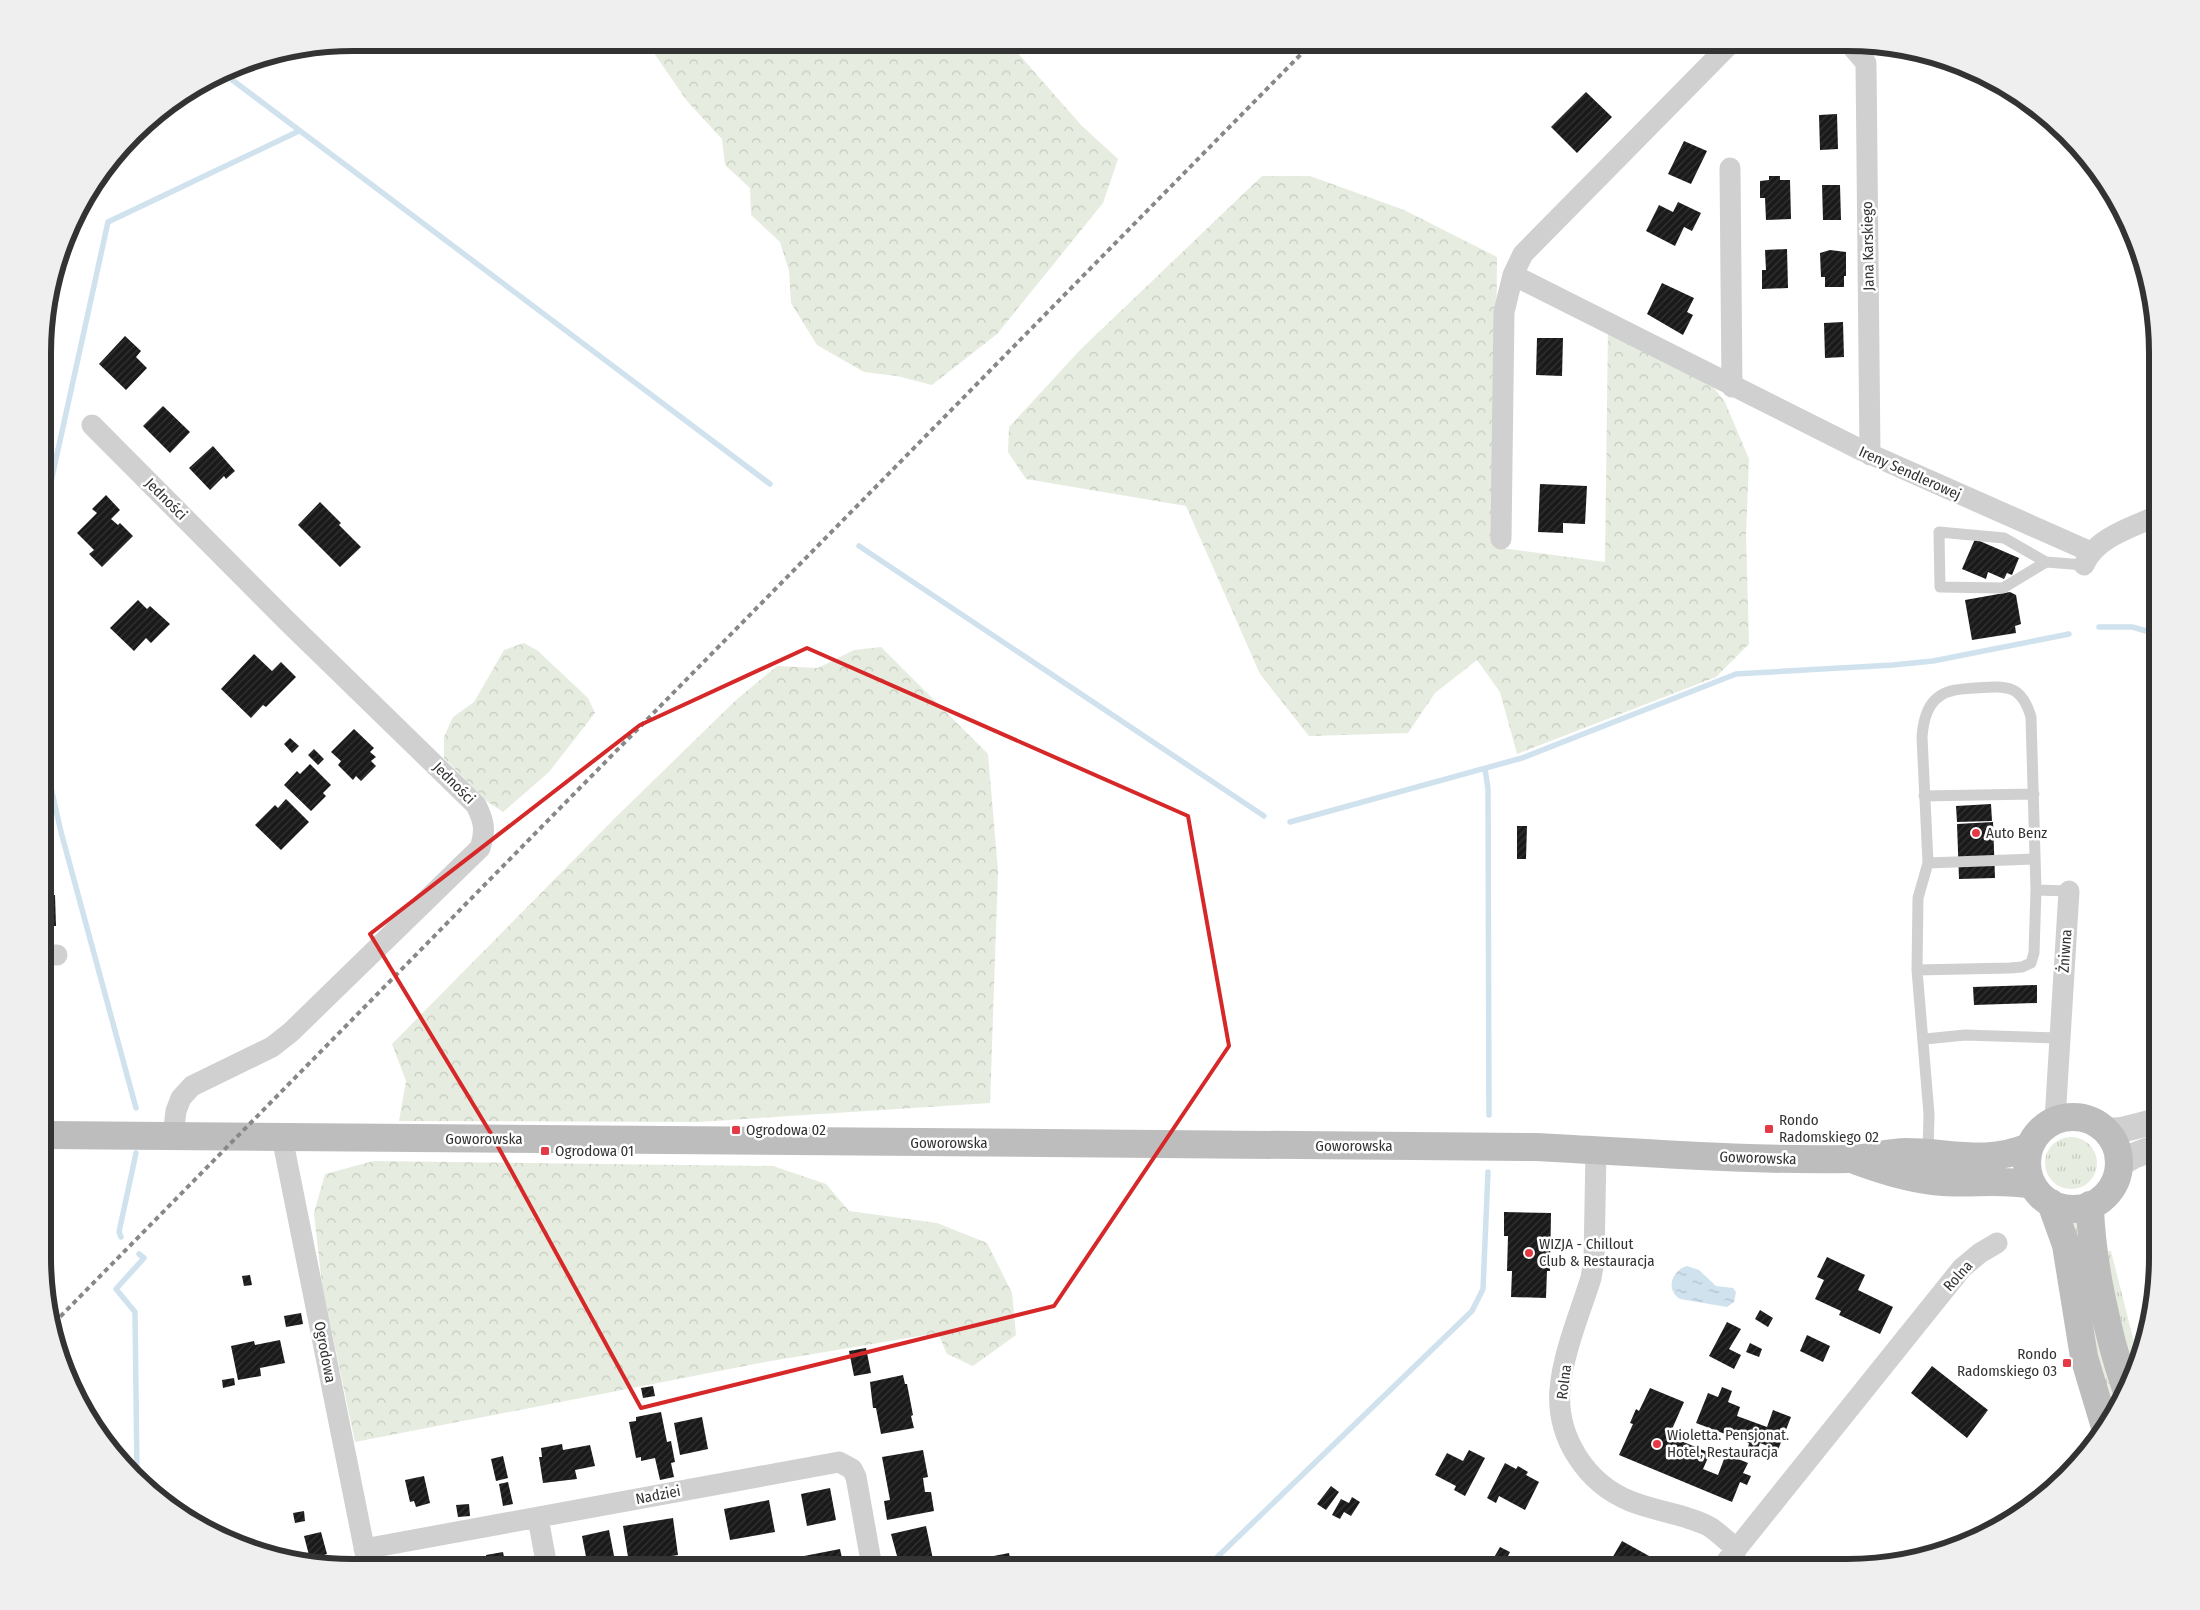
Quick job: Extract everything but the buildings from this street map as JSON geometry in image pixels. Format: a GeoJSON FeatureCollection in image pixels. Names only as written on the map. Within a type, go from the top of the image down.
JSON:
{"type":"FeatureCollection","features":[{"type":"Feature","properties":{"kind":"main road"},"geometry":{"type":"LineString","coordinates":[[2069,1117],[2082,1118],[2095,1123],[2106,1131],[2118,1153],[2118,1165],[2116,1178],[2110,1190],[2101,1199],[2090,1206],[2077,1209],[2063,1208],[2040,1196],[2032,1184],[2027,1160],[2029,1148],[2035,1136],[2044,1127],[2055,1120],[2069,1117]]}},
{"type":"Feature","properties":{"kind":"main road","name":"Goworowska"},"geometry":{"type":"LineString","coordinates":[[51,1135],[1524,1147],[1742,1158],[1852,1159],[1905,1152],[1969,1158],[1988,1157],[2014,1154],[2029,1148]]}},
{"type":"Feature","properties":{"kind":"main road","name":"Goworowska"},"geometry":{"type":"LineString","coordinates":[[1852,1159],[1901,1176],[1942,1182],[2015,1181],[2032,1184]]}},
{"type":"Feature","properties":{"kind":"main road"},"geometry":{"type":"LineString","coordinates":[[2051,1203],[2066,1245],[2084,1357],[2102,1419]]}},
{"type":"Feature","properties":{"kind":"main road"},"geometry":{"type":"LineString","coordinates":[[2090,1206],[2090,1222],[2105,1313],[2125,1372]]}},
{"type":"Feature","properties":{"kind":"street"},"geometry":{"type":"LineString","coordinates":[[1501,539],[1504,312],[1513,276],[1523,254],[1723,51]]}},
{"type":"Feature","properties":{"kind":"street","name":"Jana Karskiego"},"geometry":{"type":"LineString","coordinates":[[1856,51],[1866,63],[1870,455]]}},
{"type":"Feature","properties":{"kind":"street"},"geometry":{"type":"LineString","coordinates":[[1730,168],[1732,387]]}},
{"type":"Feature","properties":{"kind":"street","name":"Ireny Sendlerowej"},"geometry":{"type":"LineString","coordinates":[[1513,276],[1870,455],[2088,559]]}},
{"type":"Feature","properties":{"kind":"street","name":"Jedności"},"geometry":{"type":"LineString","coordinates":[[92,425],[279,613],[476,805],[484,820],[485,834],[480,848],[292,1032],[272,1047],[192,1086],[181,1098],[176,1111],[174,1136]]}},
{"type":"Feature","properties":{"kind":"street"},"geometry":{"type":"LineString","coordinates":[[2088,559],[2116,534],[2149,520]]}},
{"type":"Feature","properties":{"kind":"street","name":"Żniwna"},"geometry":{"type":"LineString","coordinates":[[2055,1120],[2069,892]]}},
{"type":"Feature","properties":{"kind":"street"},"geometry":{"type":"LineString","coordinates":[[2106,1131],[2122,1130],[2149,1123]]}},
{"type":"Feature","properties":{"kind":"street","name":"Ogrodowa"},"geometry":{"type":"LineString","coordinates":[[282,1137],[366,1558]]}},
{"type":"Feature","properties":{"kind":"street","name":"Rolna"},"geometry":{"type":"LineString","coordinates":[[1596,1150],[1594,1260],[1591,1278],[1560,1386],[1560,1398],[1566,1432],[1580,1462],[1607,1488],[1631,1501],[1705,1525],[1737,1549]]}},
{"type":"Feature","properties":{"kind":"street"},"geometry":{"type":"LineString","coordinates":[[2118,1165],[2132,1156],[2149,1150]]}},
{"type":"Feature","properties":{"kind":"street","name":"Rolna"},"geometry":{"type":"LineString","coordinates":[[1729,1559],[1962,1268],[1980,1253],[1997,1243]]}},
{"type":"Feature","properties":{"kind":"street","name":"Nadziei"},"geometry":{"type":"LineString","coordinates":[[366,1558],[538,1518],[839,1462],[852,1469],[856,1478],[871,1559]]}},
{"type":"Feature","properties":{"kind":"street"},"geometry":{"type":"LineString","coordinates":[[538,1518],[546,1559]]}},
{"type":"Feature","properties":{"kind":"lane"},"geometry":{"type":"LineString","coordinates":[[2046,562],[2004,538],[1939,532],[1940,587],[2003,588],[2046,562],[2088,559]]}},
{"type":"Feature","properties":{"kind":"lane"},"geometry":{"type":"LineString","coordinates":[[1917,970],[2022,967],[2031,963],[2034,953],[2036,890],[2031,717],[2026,700],[2015,691],[2002,686],[1958,689],[1940,696],[1929,710],[1923,722],[1924,796],[1928,863],[1918,898],[1917,970],[1929,1114],[1928,1154]]}},
{"type":"Feature","properties":{"kind":"lane"},"geometry":{"type":"LineString","coordinates":[[1924,796],[2034,794]]}},
{"type":"Feature","properties":{"kind":"lane"},"geometry":{"type":"LineString","coordinates":[[1928,863],[2035,859]]}},
{"type":"Feature","properties":{"kind":"lane"},"geometry":{"type":"LineString","coordinates":[[2036,890],[2069,892]]}},
{"type":"Feature","properties":{"kind":"lane"},"geometry":{"type":"LineString","coordinates":[[1924,1039],[1965,1035],[2059,1038]]}},
{"type":"Feature","properties":{"kind":"highlighted area"},"geometry":{"type":"Polygon","coordinates":[[[807,648],[1188,816],[1229,1046],[1054,1306],[641,1408],[490,1132],[370,934],[640,725],[807,648]]]}},
{"type":"Feature","properties":{"kind":"green space"},"geometry":{"type":"Polygon","coordinates":[[[653,51],[1016,51],[1081,125],[1118,159],[1103,203],[997,334],[932,385],[897,376],[864,372],[817,345],[791,303],[789,271],[780,242],[751,215],[750,188],[725,165],[722,139],[687,101],[653,51]]]}},
{"type":"Feature","properties":{"kind":"green space"},"geometry":{"type":"Polygon","coordinates":[[[1262,176],[1310,176],[1404,210],[1497,257],[1494,547],[1605,562],[1608,328],[1693,361],[1725,402],[1749,459],[1746,536],[1749,644],[1716,677],[1517,754],[1500,692],[1477,660],[1435,693],[1408,733],[1309,736],[1260,674],[1186,506],[1026,479],[1008,452],[1009,427],[1080,350],[1262,176]]]}},
{"type":"Feature","properties":{"kind":"green space"},"geometry":{"type":"Polygon","coordinates":[[[524,643],[538,651],[588,698],[595,713],[549,772],[503,812],[488,802],[444,758],[444,737],[453,717],[474,702],[504,650],[524,643]]]}},
{"type":"Feature","properties":{"kind":"green space"},"geometry":{"type":"Polygon","coordinates":[[[881,647],[988,754],[998,871],[990,1103],[698,1122],[399,1121],[406,1081],[392,1044],[615,818],[736,700],[777,666],[818,668],[854,650],[881,647]]]}},
{"type":"Feature","properties":{"kind":"green space"},"geometry":{"type":"Polygon","coordinates":[[[2066,1137],[2076,1137],[2090,1144],[2097,1158],[2097,1168],[2090,1182],[2076,1189],[2066,1189],[2056,1185],[2049,1178],[2045,1168],[2045,1158],[2049,1148],[2056,1141],[2066,1137]]]}},
{"type":"Feature","properties":{"kind":"green space"},"geometry":{"type":"Polygon","coordinates":[[[374,1161],[773,1166],[826,1184],[849,1211],[937,1223],[987,1243],[1012,1293],[1016,1335],[973,1366],[947,1354],[938,1333],[765,1362],[355,1442],[322,1285],[314,1213],[325,1174],[374,1161]]]}},
{"type":"Feature","properties":{"kind":"green space"},"geometry":{"type":"Polygon","coordinates":[[[2080,1220],[2118,1391],[2109,1406],[2098,1367],[2070,1222],[2080,1220]]]}},
{"type":"Feature","properties":{"kind":"green space"},"geometry":{"type":"Polygon","coordinates":[[[2102,1251],[2111,1251],[2135,1346],[2131,1359],[2102,1251]]]}},
{"type":"Feature","properties":{"kind":"water"},"geometry":{"type":"Polygon","coordinates":[[[1687,1266],[1699,1270],[1716,1286],[1733,1288],[1736,1292],[1734,1302],[1727,1307],[1680,1299],[1673,1291],[1672,1281],[1677,1272],[1687,1266]]]}},
{"type":"Feature","properties":{"kind":"waterway"},"geometry":{"type":"LineString","coordinates":[[229,78],[770,484]]}},
{"type":"Feature","properties":{"kind":"waterway"},"geometry":{"type":"LineString","coordinates":[[51,482],[108,222],[299,131]]}},
{"type":"Feature","properties":{"kind":"waterway"},"geometry":{"type":"LineString","coordinates":[[859,546],[1264,816]]}},
{"type":"Feature","properties":{"kind":"waterway"},"geometry":{"type":"LineString","coordinates":[[2099,627],[2132,627],[2149,632]]}},
{"type":"Feature","properties":{"kind":"waterway"},"geometry":{"type":"LineString","coordinates":[[1290,822],[1522,758],[1736,674],[1933,661],[2069,634]]}},
{"type":"Feature","properties":{"kind":"waterway"},"geometry":{"type":"LineString","coordinates":[[1485,769],[1488,789],[1489,1115]]}},
{"type":"Feature","properties":{"kind":"waterway"},"geometry":{"type":"LineString","coordinates":[[51,788],[61,832],[136,1108]]}},
{"type":"Feature","properties":{"kind":"waterway"},"geometry":{"type":"LineString","coordinates":[[121,1237],[119,1232],[136,1153]]}},
{"type":"Feature","properties":{"kind":"waterway"},"geometry":{"type":"LineString","coordinates":[[1215,1559],[1472,1311],[1483,1289],[1488,1172]]}},
{"type":"Feature","properties":{"kind":"waterway"},"geometry":{"type":"LineString","coordinates":[[137,1467],[135,1312],[116,1289],[144,1258],[139,1254]]}},
{"type":"Feature","properties":{"kind":"railway"},"geometry":{"type":"LineString","coordinates":[[58,1319],[1304,51]]}},
{"type":"Feature","properties":{"kind":"place","name":"Auto Benz"},"geometry":{"type":"Point","coordinates":[1976,833]}},
{"type":"Feature","properties":{"kind":"place","name":"Rondo Radomskiego 02"},"geometry":{"type":"Point","coordinates":[1769,1129]}},
{"type":"Feature","properties":{"kind":"place","name":"Ogrodowa 02"},"geometry":{"type":"Point","coordinates":[736,1130]}},
{"type":"Feature","properties":{"kind":"place","name":"Ogrodowa 01"},"geometry":{"type":"Point","coordinates":[545,1151]}},
{"type":"Feature","properties":{"kind":"place","name":"WIZJA - Chillout Club & Restauracja"},"geometry":{"type":"Point","coordinates":[1529,1253]}},
{"type":"Feature","properties":{"kind":"place","name":"Rondo Radomskiego 03"},"geometry":{"type":"Point","coordinates":[2067,1363]}},
{"type":"Feature","properties":{"kind":"place","name":"Wioletta. Pensjonat. Hotel, Restauracja"},"geometry":{"type":"Point","coordinates":[1657,1444]}}]}
